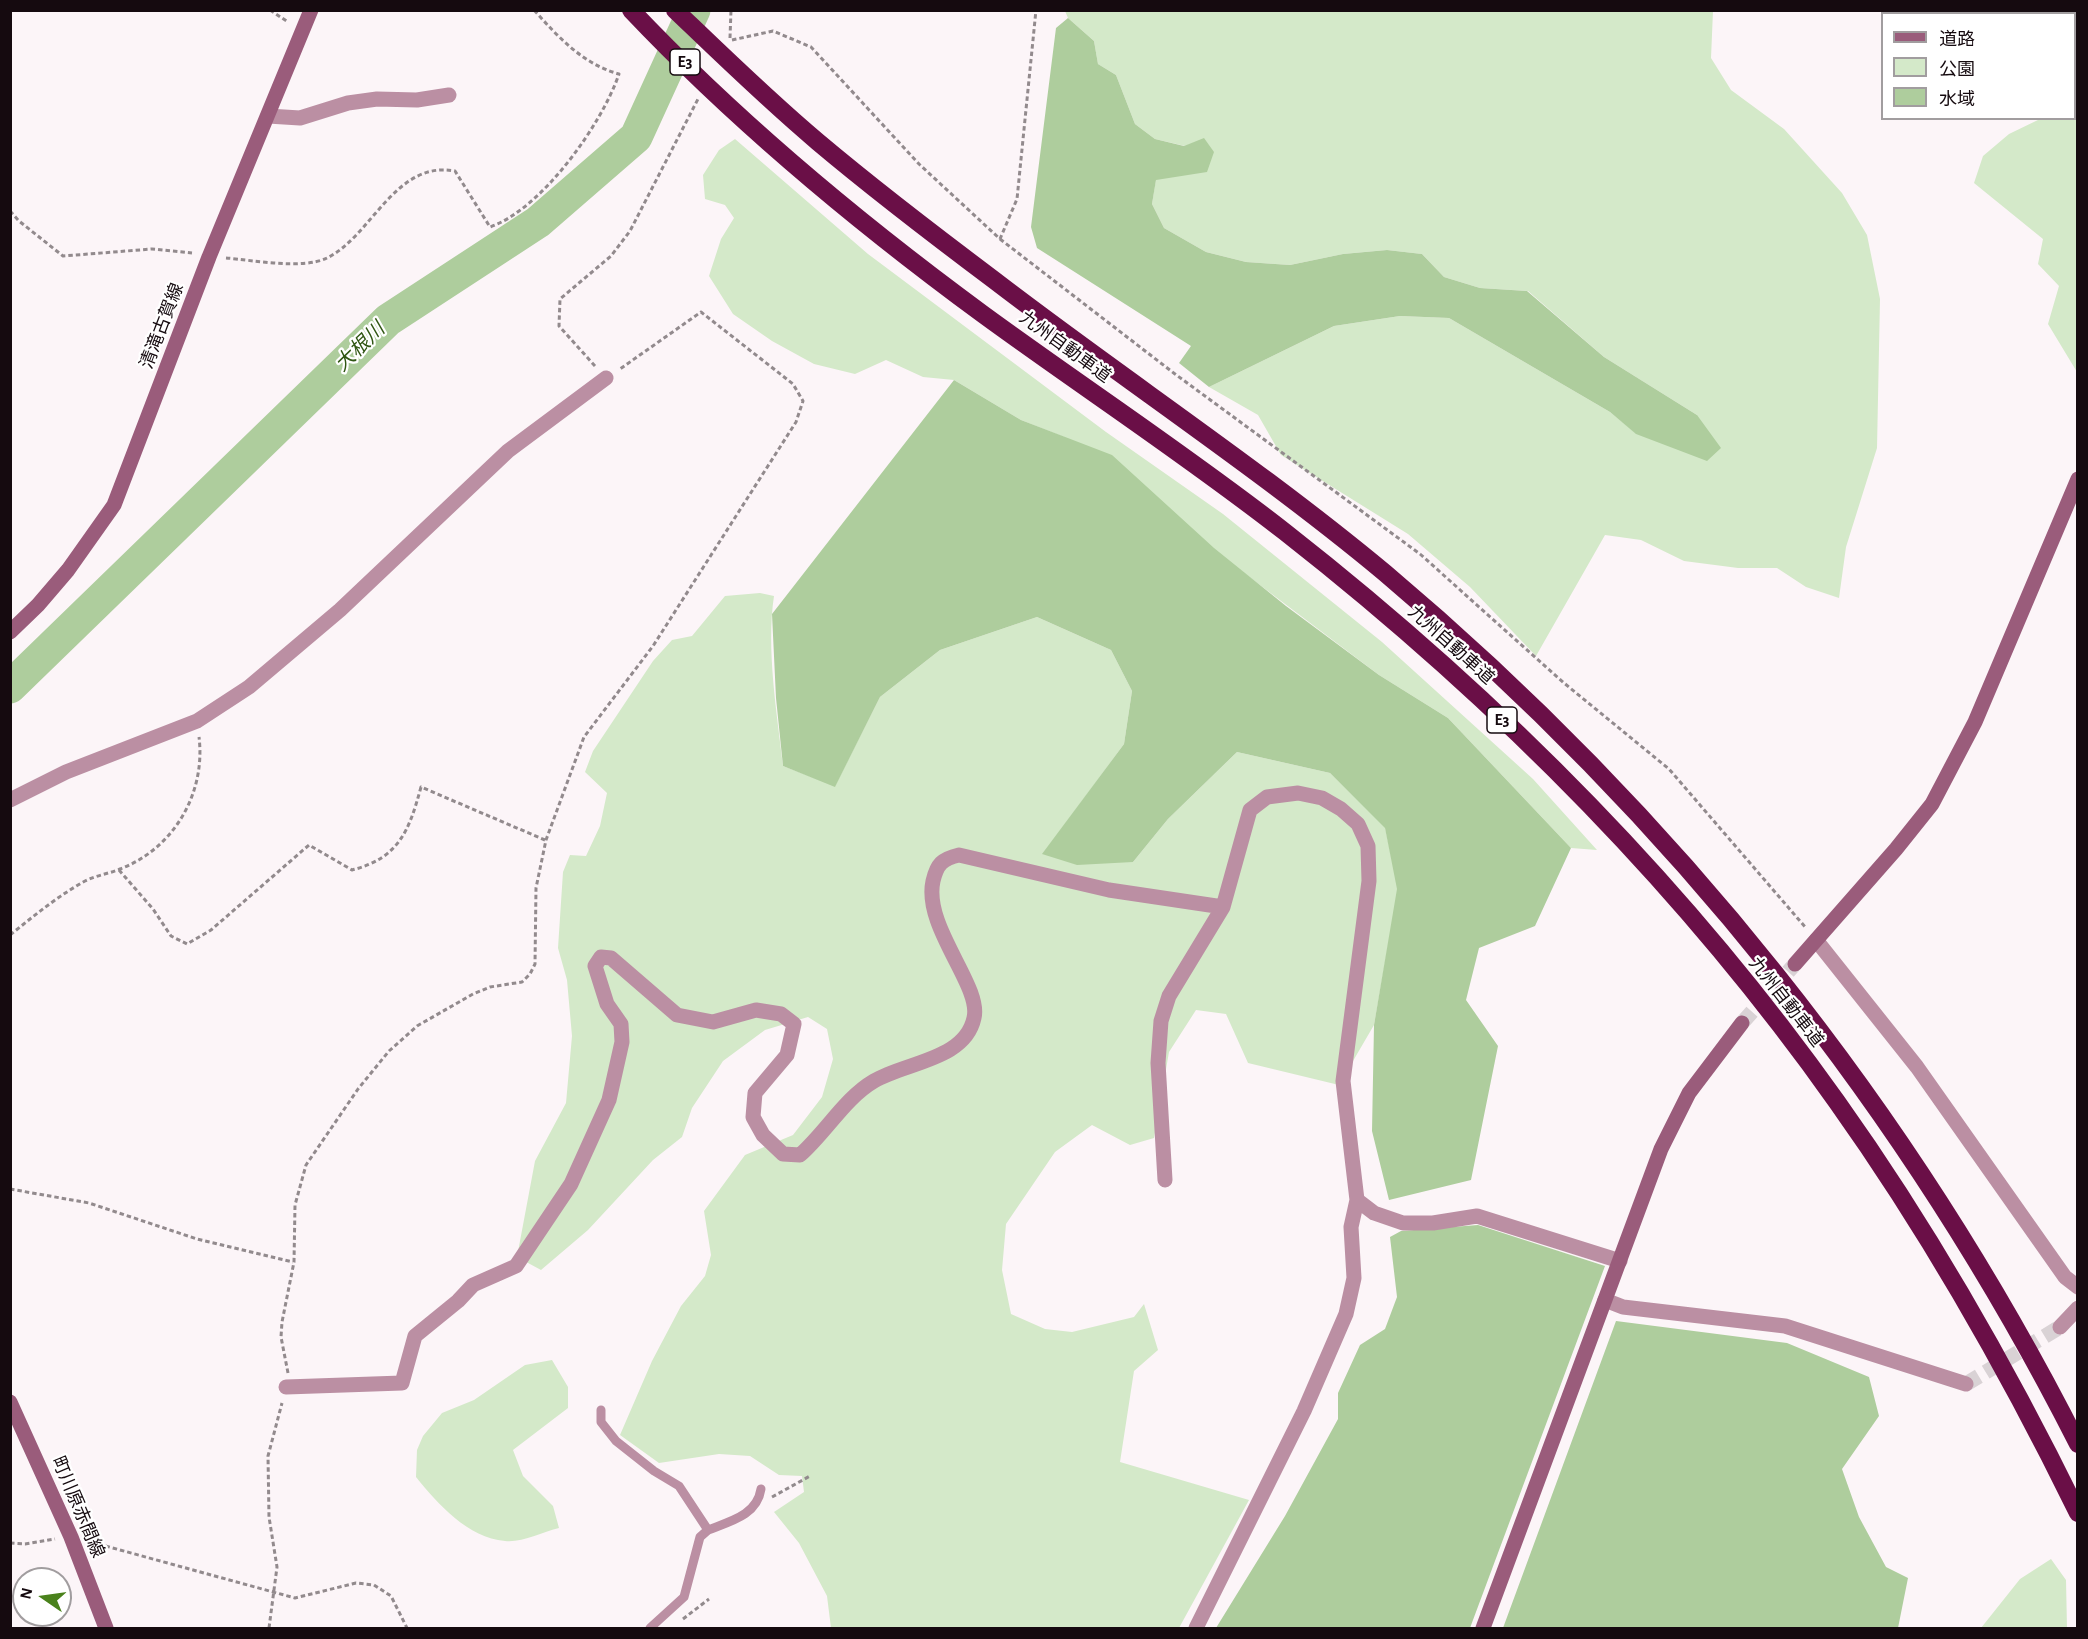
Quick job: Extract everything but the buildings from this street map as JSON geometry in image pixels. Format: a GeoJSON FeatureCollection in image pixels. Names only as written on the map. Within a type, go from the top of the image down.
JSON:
{"type":"FeatureCollection","features":[{"type":"Feature","properties":{"kind":"highway","name":"九州自動車道"},"geometry":{"type":"LineString","coordinates":[[675,10],[817,141],[987,275],[1298,503],[1384,573],[1547,719],[1662,839],[1734,921],[1861,1086],[1952,1219],[2033,1357],[2078,1444]]}},
{"type":"Feature","properties":{"kind":"highway","name":"九州自動車道"},"geometry":{"type":"LineString","coordinates":[[635,14],[731,107],[810,177],[980,312],[1284,531],[1459,679],[1592,808],[1711,940],[1836,1101],[1921,1229],[2010,1379],[2078,1513]]}},
{"type":"Feature","properties":{"kind":"street","name":"清滝古賀線"},"geometry":{"type":"LineString","coordinates":[[10,632],[38,605],[68,570],[114,505],[210,257],[311,10]]}},
{"type":"Feature","properties":{"kind":"street"},"geometry":{"type":"LineString","coordinates":[[268,116],[300,118],[348,103],[377,99],[417,100],[449,95]]}},
{"type":"Feature","properties":{"kind":"street"},"geometry":{"type":"LineString","coordinates":[[10,800],[66,772],[197,721],[249,687],[340,610],[508,452],[606,378]]}},
{"type":"Feature","properties":{"kind":"street"},"geometry":{"type":"LineString","coordinates":[[1795,964],[1932,804],[1975,722],[2078,479]]}},
{"type":"Feature","properties":{"kind":"street"},"geometry":{"type":"LineString","coordinates":[[1165,1180],[1158,1063],[1161,1021],[1169,996],[1223,907],[1250,810],[1267,797],[1298,793],[1322,798],[1341,809],[1358,824],[1368,846],[1368,882],[1343,1081],[1357,1200],[1351,1227],[1354,1278],[1346,1314],[1304,1412],[1196,1629]]}},
{"type":"Feature","properties":{"kind":"street"},"geometry":{"type":"LineString","coordinates":[[286,1387],[402,1383],[415,1335],[458,1301],[473,1285],[516,1266],[571,1184],[609,1100],[622,1042],[621,1024],[606,1004],[595,966],[601,957],[611,958],[677,1015],[713,1022],[756,1011],[781,1014],[794,1024],[787,1055],[755,1093],[753,1117],[763,1135],[783,1154],[801,1155],[874,1081],[954,1047],[969,1033],[975,1016],[973,1001],[938,922],[930,895],[936,868],[945,858],[959,855],[1109,890],[1223,907]]}},
{"type":"Feature","properties":{"kind":"street"},"geometry":{"type":"LineString","coordinates":[[1816,940],[1917,1067],[2065,1277],[2078,1287]]}},
{"type":"Feature","properties":{"kind":"street"},"geometry":{"type":"LineString","coordinates":[[1483,1629],[1674,1120],[1689,1093],[1742,1023]]}},
{"type":"Feature","properties":{"kind":"street"},"geometry":{"type":"LineString","coordinates":[[1357,1200],[1374,1213],[1403,1223],[1433,1223],[1477,1216],[1620,1261]]}},
{"type":"Feature","properties":{"kind":"street"},"geometry":{"type":"LineString","coordinates":[[1605,1300],[1623,1307],[1785,1326],[1966,1384]]}},
{"type":"Feature","properties":{"kind":"street"},"geometry":{"type":"LineString","coordinates":[[2060,1327],[2078,1308]]}},
{"type":"Feature","properties":{"kind":"street","name":"町川原赤間線"},"geometry":{"type":"LineString","coordinates":[[10,1402],[71,1537],[106,1629]]}},
{"type":"Feature","properties":{"kind":"lane"},"geometry":{"type":"LineString","coordinates":[[601,1410],[601,1422],[616,1441],[654,1471],[679,1486],[708,1530]]}},
{"type":"Feature","properties":{"kind":"lane"},"geometry":{"type":"LineString","coordinates":[[650,1629],[684,1597],[700,1537],[708,1530],[748,1512],[759,1501],[761,1489]]}},
{"type":"Feature","properties":{"kind":"path"},"geometry":{"type":"LineString","coordinates":[[270,10],[303,31]]}},
{"type":"Feature","properties":{"kind":"path"},"geometry":{"type":"LineString","coordinates":[[10,211],[63,256],[152,249],[184,251],[210,257],[304,264],[325,259],[344,248],[394,192],[438,168],[455,171],[490,227],[510,220],[536,199],[562,169],[613,93],[619,74],[607,70],[568,48],[534,10]]}},
{"type":"Feature","properties":{"kind":"path"},"geometry":{"type":"LineString","coordinates":[[731,10],[730,40],[772,32],[811,47],[919,164],[1000,239],[1184,381],[1420,554],[1564,683],[1669,770],[1816,940]]}},
{"type":"Feature","properties":{"kind":"path"},"geometry":{"type":"LineString","coordinates":[[1000,239],[1017,199],[1036,10]]}},
{"type":"Feature","properties":{"kind":"path"},"geometry":{"type":"LineString","coordinates":[[269,1629],[277,1567],[269,1517],[268,1456],[286,1387],[288,1370],[281,1337],[294,1262],[299,1182],[306,1165],[358,1089],[389,1051],[417,1026],[442,1010],[490,987],[522,982],[530,974],[535,964],[536,888],[546,840],[584,737],[653,646],[796,422],[803,401],[793,384],[701,312],[606,378],[559,326],[560,300],[611,256],[630,231],[699,98]]}},
{"type":"Feature","properties":{"kind":"path"},"geometry":{"type":"LineString","coordinates":[[10,935],[56,898],[98,874],[119,870],[155,849],[182,819],[192,797],[201,750],[197,721]]}},
{"type":"Feature","properties":{"kind":"path"},"geometry":{"type":"LineString","coordinates":[[119,870],[153,909],[171,936],[187,944],[211,930],[309,845],[352,870],[374,864],[392,851],[405,832],[421,788],[546,840]]}},
{"type":"Feature","properties":{"kind":"path"},"geometry":{"type":"LineString","coordinates":[[10,1188],[89,1203],[168,1227],[197,1239],[294,1262]]}},
{"type":"Feature","properties":{"kind":"path"},"geometry":{"type":"LineString","coordinates":[[759,1501],[810,1476]]}},
{"type":"Feature","properties":{"kind":"path"},"geometry":{"type":"LineString","coordinates":[[10,1543],[25,1544],[71,1537],[295,1598],[356,1583],[374,1585],[392,1596],[407,1629]]}},
{"type":"Feature","properties":{"kind":"path"},"geometry":{"type":"LineString","coordinates":[[677,1623],[709,1599]]}},
{"type":"Feature","properties":{"kind":"green space"},"geometry":{"type":"Polygon","coordinates":[[[1065,11],[1713,11],[1711,58],[1731,90],[1784,129],[1842,193],[1867,235],[1880,299],[1877,448],[1846,547],[1839,598],[1806,587],[1777,568],[1738,568],[1684,561],[1641,540],[1605,535],[1536,656],[1470,587],[1408,534],[1281,455],[1258,415],[1209,387],[1334,326],[1400,316],[1449,318],[1610,412],[1637,434],[1697,415],[1604,357],[1528,291],[1480,288],[1444,277],[1422,254],[1387,250],[1343,254],[1290,265],[1246,262],[1206,252],[1164,228],[1152,204],[1156,179],[1204,139],[1185,146],[1155,139],[1135,124],[1116,75],[1098,64],[1094,41],[1068,18],[1065,11]]]}},
{"type":"Feature","properties":{"kind":"green space"},"geometry":{"type":"Polygon","coordinates":[[[2076,112],[2078,115],[2077,372],[2048,324],[2059,286],[2038,264],[2043,239],[1974,183],[1983,156],[2009,134],[2038,120],[2076,120],[2076,112]]]}},
{"type":"Feature","properties":{"kind":"green space"},"geometry":{"type":"Polygon","coordinates":[[[735,139],[868,254],[1106,432],[1223,514],[1382,642],[1533,779],[1597,850],[1571,848],[1448,718],[1379,675],[1064,437],[1021,420],[954,380],[923,377],[886,360],[855,374],[814,364],[772,341],[733,314],[709,276],[721,239],[734,218],[725,205],[705,199],[703,175],[719,150],[735,139]]]}},
{"type":"Feature","properties":{"kind":"green space"},"geometry":{"type":"Polygon","coordinates":[[[760,593],[774,596],[772,659],[783,766],[835,786],[880,697],[940,650],[1037,617],[1111,650],[1132,691],[1124,744],[1043,854],[1133,862],[1168,819],[1237,752],[1330,773],[1385,827],[1398,889],[1374,1025],[1339,1085],[1248,1063],[1226,1014],[1196,1010],[1169,1052],[1154,1138],[1130,1145],[1092,1125],[1055,1152],[1006,1224],[1002,1270],[1011,1314],[1045,1329],[1072,1332],[1134,1317],[1144,1304],[1158,1350],[1134,1371],[1120,1462],[1249,1500],[1179,1628],[831,1628],[827,1596],[799,1543],[774,1512],[804,1492],[802,1476],[779,1475],[750,1456],[719,1454],[659,1463],[620,1435],[652,1361],[681,1306],[705,1276],[711,1255],[704,1211],[745,1155],[793,1135],[822,1097],[833,1059],[827,1029],[808,1017],[765,1030],[723,1061],[692,1108],[682,1137],[653,1160],[588,1230],[541,1270],[517,1257],[535,1161],[566,1103],[572,1036],[567,980],[558,948],[563,872],[570,855],[586,856],[600,826],[607,793],[585,772],[593,751],[653,661],[672,640],[692,636],[725,596],[760,593]]]}},
{"type":"Feature","properties":{"kind":"green space"},"geometry":{"type":"Polygon","coordinates":[[[552,1360],[568,1387],[568,1408],[513,1450],[523,1476],[553,1506],[559,1528],[511,1541],[479,1534],[455,1518],[416,1477],[417,1450],[423,1436],[442,1413],[474,1400],[525,1365],[552,1360]]]}},
{"type":"Feature","properties":{"kind":"green space"},"geometry":{"type":"Polygon","coordinates":[[[2051,1559],[2066,1580],[2067,1628],[1981,1628],[2020,1579],[2051,1559]]]}},
{"type":"Feature","properties":{"kind":"water"},"geometry":{"type":"Polygon","coordinates":[[[1068,18],[1094,41],[1098,64],[1116,75],[1135,124],[1155,139],[1184,146],[1204,138],[1214,152],[1207,172],[1156,180],[1152,204],[1164,228],[1206,252],[1246,262],[1290,265],[1343,254],[1387,250],[1422,254],[1444,277],[1480,288],[1527,291],[1604,357],[1697,415],[1721,448],[1707,461],[1636,434],[1610,412],[1449,318],[1400,316],[1334,326],[1209,387],[1179,363],[1191,346],[1037,248],[1031,227],[1056,28],[1068,18]]]}},
{"type":"Feature","properties":{"kind":"water"},"geometry":{"type":"Polygon","coordinates":[[[954,380],[1021,420],[1112,455],[1214,548],[1286,606],[1379,675],[1448,718],[1571,848],[1535,926],[1479,948],[1466,1000],[1498,1046],[1471,1180],[1389,1200],[1372,1131],[1374,1025],[1397,889],[1385,828],[1330,773],[1237,752],[1168,819],[1133,862],[1077,865],[1042,854],[1124,744],[1132,691],[1111,650],[1037,617],[940,650],[880,697],[835,787],[783,766],[776,698],[772,614],[954,380]]]}},
{"type":"Feature","properties":{"kind":"water"},"geometry":{"type":"Polygon","coordinates":[[[1478,1225],[1605,1266],[1470,1628],[1216,1628],[1285,1516],[1338,1419],[1338,1393],[1360,1345],[1385,1329],[1397,1297],[1390,1237],[1401,1231],[1478,1225]]]}},
{"type":"Feature","properties":{"kind":"water"},"geometry":{"type":"Polygon","coordinates":[[[1616,1321],[1787,1343],[1869,1377],[1879,1416],[1842,1469],[1859,1517],[1886,1567],[1908,1578],[1898,1628],[1503,1628],[1616,1321]]]}},
{"type":"Feature","properties":{"kind":"waterway","name":"大根川"},"geometry":{"type":"LineString","coordinates":[[10,687],[388,320],[538,222],[636,137],[694,10]]}},
{"type":"Feature","properties":{"kind":"tunnel"},"geometry":{"type":"LineString","coordinates":[[1742,1023],[1795,964]]}},
{"type":"Feature","properties":{"kind":"tunnel"},"geometry":{"type":"LineString","coordinates":[[1966,1384],[2060,1327]]}}]}
